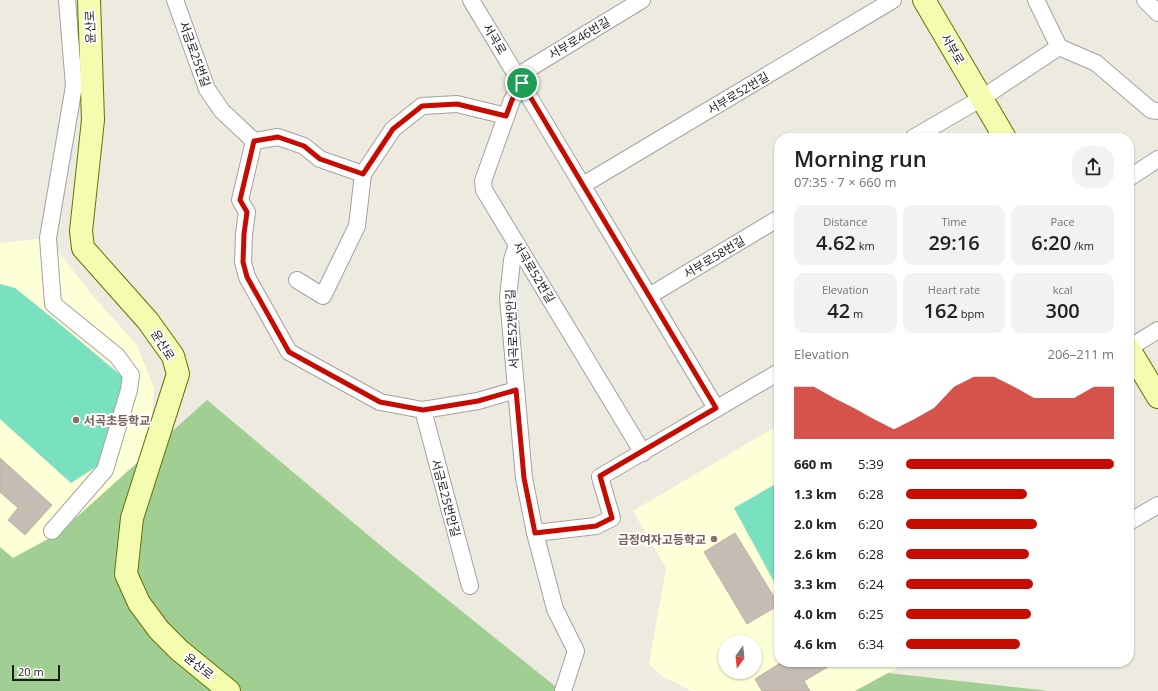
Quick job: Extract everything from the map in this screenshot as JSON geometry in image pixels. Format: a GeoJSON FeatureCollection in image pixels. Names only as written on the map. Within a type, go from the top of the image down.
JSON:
{"type":"FeatureCollection","features":[{"type":"Feature","properties":{"kind":"street"},"geometry":{"type":"LineString","coordinates":[[52,531],[105,470],[129,390],[131,375],[117,356],[53,304],[48,238],[74,86],[67,0]]}},
{"type":"Feature","properties":{"kind":"street","name":"윤산로"},"geometry":{"type":"LineString","coordinates":[[89,0],[93,120],[81,231],[83,248],[148,321],[173,356],[178,374],[132,518],[126,574],[139,603],[159,630],[179,650],[229,691]]}},
{"type":"Feature","properties":{"kind":"street","name":"서금로25번길"},"geometry":{"type":"LineString","coordinates":[[175,0],[207,89],[222,111],[254,141]]}},
{"type":"Feature","properties":{"kind":"street","name":"서곡로"},"geometry":{"type":"LineString","coordinates":[[471,0],[520,79],[716,408]]}},
{"type":"Feature","properties":{"kind":"street","name":"서부로46번길"},"geometry":{"type":"LineString","coordinates":[[520,79],[642,0]]}},
{"type":"Feature","properties":{"kind":"street","name":"서부로52번길"},"geometry":{"type":"LineString","coordinates":[[583,185],[893,0]]}},
{"type":"Feature","properties":{"kind":"street","name":"서부로"},"geometry":{"type":"LineString","coordinates":[[924,0],[1002,133]]}},
{"type":"Feature","properties":{"kind":"street"},"geometry":{"type":"LineString","coordinates":[[1036,0],[1059,47],[1096,63],[1151,110],[1158,111]]}},
{"type":"Feature","properties":{"kind":"street"},"geometry":{"type":"LineString","coordinates":[[1145,0],[1158,12]]}},
{"type":"Feature","properties":{"kind":"street"},"geometry":{"type":"LineString","coordinates":[[922,133],[982,98],[1059,47]]}},
{"type":"Feature","properties":{"kind":"street","name":"서곡로52번길"},"geometry":{"type":"LineString","coordinates":[[520,79],[483,182],[484,190],[643,453]]}},
{"type":"Feature","properties":{"kind":"street"},"geometry":{"type":"LineString","coordinates":[[297,280],[323,296],[357,226],[363,174],[393,129],[422,106],[457,104],[506,116]]}},
{"type":"Feature","properties":{"kind":"street"},"geometry":{"type":"LineString","coordinates":[[363,174],[320,159],[304,146],[278,137],[254,141],[240,200],[247,212],[244,234],[243,262],[247,277],[289,352],[380,402],[423,410],[478,401],[516,390]]}},
{"type":"Feature","properties":{"kind":"street"},"geometry":{"type":"LineString","coordinates":[[1134,175],[1158,159]]}},
{"type":"Feature","properties":{"kind":"street","name":"서부로58번길"},"geometry":{"type":"LineString","coordinates":[[649,296],[774,221]]}},
{"type":"Feature","properties":{"kind":"street","name":"서곡로52번안길"},"geometry":{"type":"LineString","coordinates":[[517,244],[512,260],[508,298],[524,478],[535,533],[555,609],[576,651],[563,691]]}},
{"type":"Feature","properties":{"kind":"street"},"geometry":{"type":"LineString","coordinates":[[1134,346],[1158,330]]}},
{"type":"Feature","properties":{"kind":"street"},"geometry":{"type":"LineString","coordinates":[[1134,357],[1158,397]]}},
{"type":"Feature","properties":{"kind":"street"},"geometry":{"type":"LineString","coordinates":[[535,533],[596,526],[612,518],[600,476],[630,458],[643,453],[716,408],[774,375]]}},
{"type":"Feature","properties":{"kind":"street","name":"서금로25번안길"},"geometry":{"type":"LineString","coordinates":[[423,410],[470,586]]}},
{"type":"Feature","properties":{"kind":"street"},"geometry":{"type":"LineString","coordinates":[[1134,519],[1158,505]]}},
{"type":"Feature","properties":{"kind":"shaded area","name":"서곡초등학교"},"geometry":{"type":"Polygon","coordinates":[[[48,238],[92,295],[137,345],[154,388],[149,452],[59,533],[13,558],[0,547],[0,243],[48,238]]]}},
{"type":"Feature","properties":{"kind":"shaded area","name":"금정여자고등학교"},"geometry":{"type":"Polygon","coordinates":[[[774,428],[774,667],[899,667],[855,691],[691,691],[662,676],[649,664],[666,568],[633,511],[774,428]]]}},
{"type":"Feature","properties":{"kind":"green space"},"geometry":{"type":"Polygon","coordinates":[[[0,284],[15,288],[124,378],[116,416],[99,465],[71,483],[0,419],[0,284]]]}},
{"type":"Feature","properties":{"kind":"green space"},"geometry":{"type":"Polygon","coordinates":[[[207,400],[392,555],[561,691],[0,691],[0,547],[13,558],[59,533],[207,400]]]}},
{"type":"Feature","properties":{"kind":"green space"},"geometry":{"type":"Polygon","coordinates":[[[774,485],[774,582],[734,508],[774,485]]]}},
{"type":"Feature","properties":{"kind":"green space"},"geometry":{"type":"Polygon","coordinates":[[[888,673],[1049,691],[855,691],[888,673]]]}},
{"type":"Feature","properties":{"kind":"building"},"geometry":{"type":"Polygon","coordinates":[[[0,458],[52,505],[25,535],[8,520],[18,508],[0,492],[0,458]]]}},
{"type":"Feature","properties":{"kind":"building"},"geometry":{"type":"Polygon","coordinates":[[[735,533],[774,597],[774,608],[747,624],[704,552],[735,533]]]}},
{"type":"Feature","properties":{"kind":"building"},"geometry":{"type":"Polygon","coordinates":[[[774,667],[828,667],[804,681],[810,691],[762,691],[755,679],[762,679],[762,675],[774,667]]]}},
{"type":"Feature","properties":{"kind":"place","name":"서곡초등학교"},"geometry":{"type":"Point","coordinates":[76,420]}},
{"type":"Feature","properties":{"kind":"place","name":"금정여자고등학교"},"geometry":{"type":"Point","coordinates":[714,539]}},
{"type":"Feature","properties":{"kind":"route"},"geometry":{"type":"LineString","coordinates":[[522,83],[716,408],[643,453],[630,458],[600,476],[612,518],[596,526],[535,533],[524,478],[516,390],[478,401],[423,410],[380,402],[289,352],[247,277],[243,262],[244,234],[247,212],[240,200],[254,141],[278,137],[304,146],[320,159],[363,174],[393,129],[422,106],[457,104],[506,116],[512,100],[522,83]]}}]}
